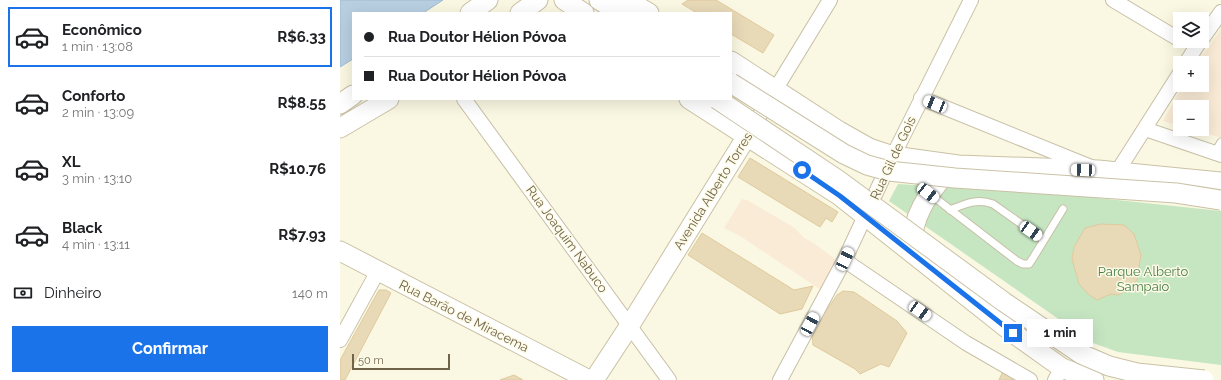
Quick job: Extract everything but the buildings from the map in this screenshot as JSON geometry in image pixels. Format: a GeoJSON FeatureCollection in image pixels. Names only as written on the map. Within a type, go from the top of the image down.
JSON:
{"type":"FeatureCollection","features":[{"type":"Feature","properties":{"kind":"main road"},"geometry":{"type":"LineString","coordinates":[[471,12],[488,0]]}},
{"type":"Feature","properties":{"kind":"main road"},"geometry":{"type":"LineString","coordinates":[[521,12],[538,0]]}},
{"type":"Feature","properties":{"kind":"main road"},"geometry":{"type":"LineString","coordinates":[[562,0],[562,12]]}},
{"type":"Feature","properties":{"kind":"main road"},"geometry":{"type":"LineString","coordinates":[[562,0],[582,12]]}},
{"type":"Feature","properties":{"kind":"main road"},"geometry":{"type":"LineString","coordinates":[[600,0],[618,12]]}},
{"type":"Feature","properties":{"kind":"main road"},"geometry":{"type":"LineString","coordinates":[[627,0],[647,12]]}},
{"type":"Feature","properties":{"kind":"main road"},"geometry":{"type":"LineString","coordinates":[[732,62],[774,90],[869,148],[893,156],[958,165],[1098,170],[1221,182]]}},
{"type":"Feature","properties":{"kind":"main road"},"geometry":{"type":"LineString","coordinates":[[732,84],[844,154],[867,165],[889,171],[955,178],[1176,193],[1221,200]]}},
{"type":"Feature","properties":{"kind":"main road"},"geometry":{"type":"LineString","coordinates":[[340,104],[352,96]]}},
{"type":"Feature","properties":{"kind":"main road"},"geometry":{"type":"LineString","coordinates":[[340,128],[387,100]]}},
{"type":"Feature","properties":{"kind":"main road"},"geometry":{"type":"LineString","coordinates":[[691,100],[813,178],[866,216],[911,254],[1013,333],[1058,374],[1094,380]]}},
{"type":"Feature","properties":{"kind":"main road"},"geometry":{"type":"LineString","coordinates":[[718,100],[838,180],[1004,302],[1081,354],[1109,366],[1137,373],[1204,380]]}},
{"type":"Feature","properties":{"kind":"main road","name":"Avenida Alberto Torres"},"geometry":{"type":"LineString","coordinates":[[594,380],[630,326],[747,136]]}},
{"type":"Feature","properties":{"kind":"main road"},"geometry":{"type":"LineString","coordinates":[[911,254],[915,224],[928,193],[950,169],[958,165]]}},
{"type":"Feature","properties":{"kind":"main road","name":"Rua Barão de Miracema"},"geometry":{"type":"LineString","coordinates":[[340,251],[589,380]]}},
{"type":"Feature","properties":{"kind":"street","name":"Avenida Alberto Torres"},"geometry":{"type":"LineString","coordinates":[[747,136],[830,0]]}},
{"type":"Feature","properties":{"kind":"street","name":"Rua Gil de Gois"},"geometry":{"type":"LineString","coordinates":[[780,380],[845,259],[893,156],[970,0]]}},
{"type":"Feature","properties":{"kind":"street"},"geometry":{"type":"LineString","coordinates":[[1113,0],[1173,35]]}},
{"type":"Feature","properties":{"kind":"street"},"geometry":{"type":"LineString","coordinates":[[1209,29],[1221,12]]}},
{"type":"Feature","properties":{"kind":"street"},"geometry":{"type":"LineString","coordinates":[[1117,172],[1173,83]]}},
{"type":"Feature","properties":{"kind":"street"},"geometry":{"type":"LineString","coordinates":[[922,98],[1098,170]]}},
{"type":"Feature","properties":{"kind":"street","name":"Rua Joaquim Nabuco"},"geometry":{"type":"LineString","coordinates":[[465,100],[669,380]]}},
{"type":"Feature","properties":{"kind":"street"},"geometry":{"type":"LineString","coordinates":[[1145,129],[1219,150]]}},
{"type":"Feature","properties":{"kind":"street"},"geometry":{"type":"LineString","coordinates":[[845,259],[850,264],[966,343],[1030,380]]}},
{"type":"Feature","properties":{"kind":"street"},"geometry":{"type":"LineString","coordinates":[[340,340],[378,271]]}},
{"type":"Feature","properties":{"kind":"lane"},"geometry":{"type":"LineString","coordinates":[[928,193],[1023,264],[1029,264],[1063,209]]}},
{"type":"Feature","properties":{"kind":"lane"},"geometry":{"type":"LineString","coordinates":[[950,210],[974,201],[983,201],[992,204],[1044,240]]}},
{"type":"Feature","properties":{"kind":"shaded area"},"geometry":{"type":"Polygon","coordinates":[[[1221,29],[1221,138],[1209,134],[1209,100],[1175,100],[1179,92],[1209,92],[1209,56],[1203,56],[1221,29]]]}},
{"type":"Feature","properties":{"kind":"shaded area"},"geometry":{"type":"Polygon","coordinates":[[[1173,103],[1173,124],[1163,121],[1173,103]]]}},
{"type":"Feature","properties":{"kind":"shaded area"},"geometry":{"type":"Polygon","coordinates":[[[742,199],[747,200],[795,228],[803,237],[835,259],[835,263],[821,290],[740,236],[724,228],[742,199]]]}},
{"type":"Feature","properties":{"kind":"green space","name":"Parque Alberto Sampaio"},"geometry":{"type":"Polygon","coordinates":[[[898,184],[1070,195],[1221,211],[1221,365],[1118,352],[1093,343],[889,201],[898,184]]]}},
{"type":"Feature","properties":{"kind":"water"},"geometry":{"type":"Polygon","coordinates":[[[340,0],[443,0],[425,12],[352,12],[352,60],[340,67],[340,0]]]}},
{"type":"Feature","properties":{"kind":"route"},"geometry":{"type":"LineString","coordinates":[[802,170],[866,216],[911,254],[1013,333]]}}]}
